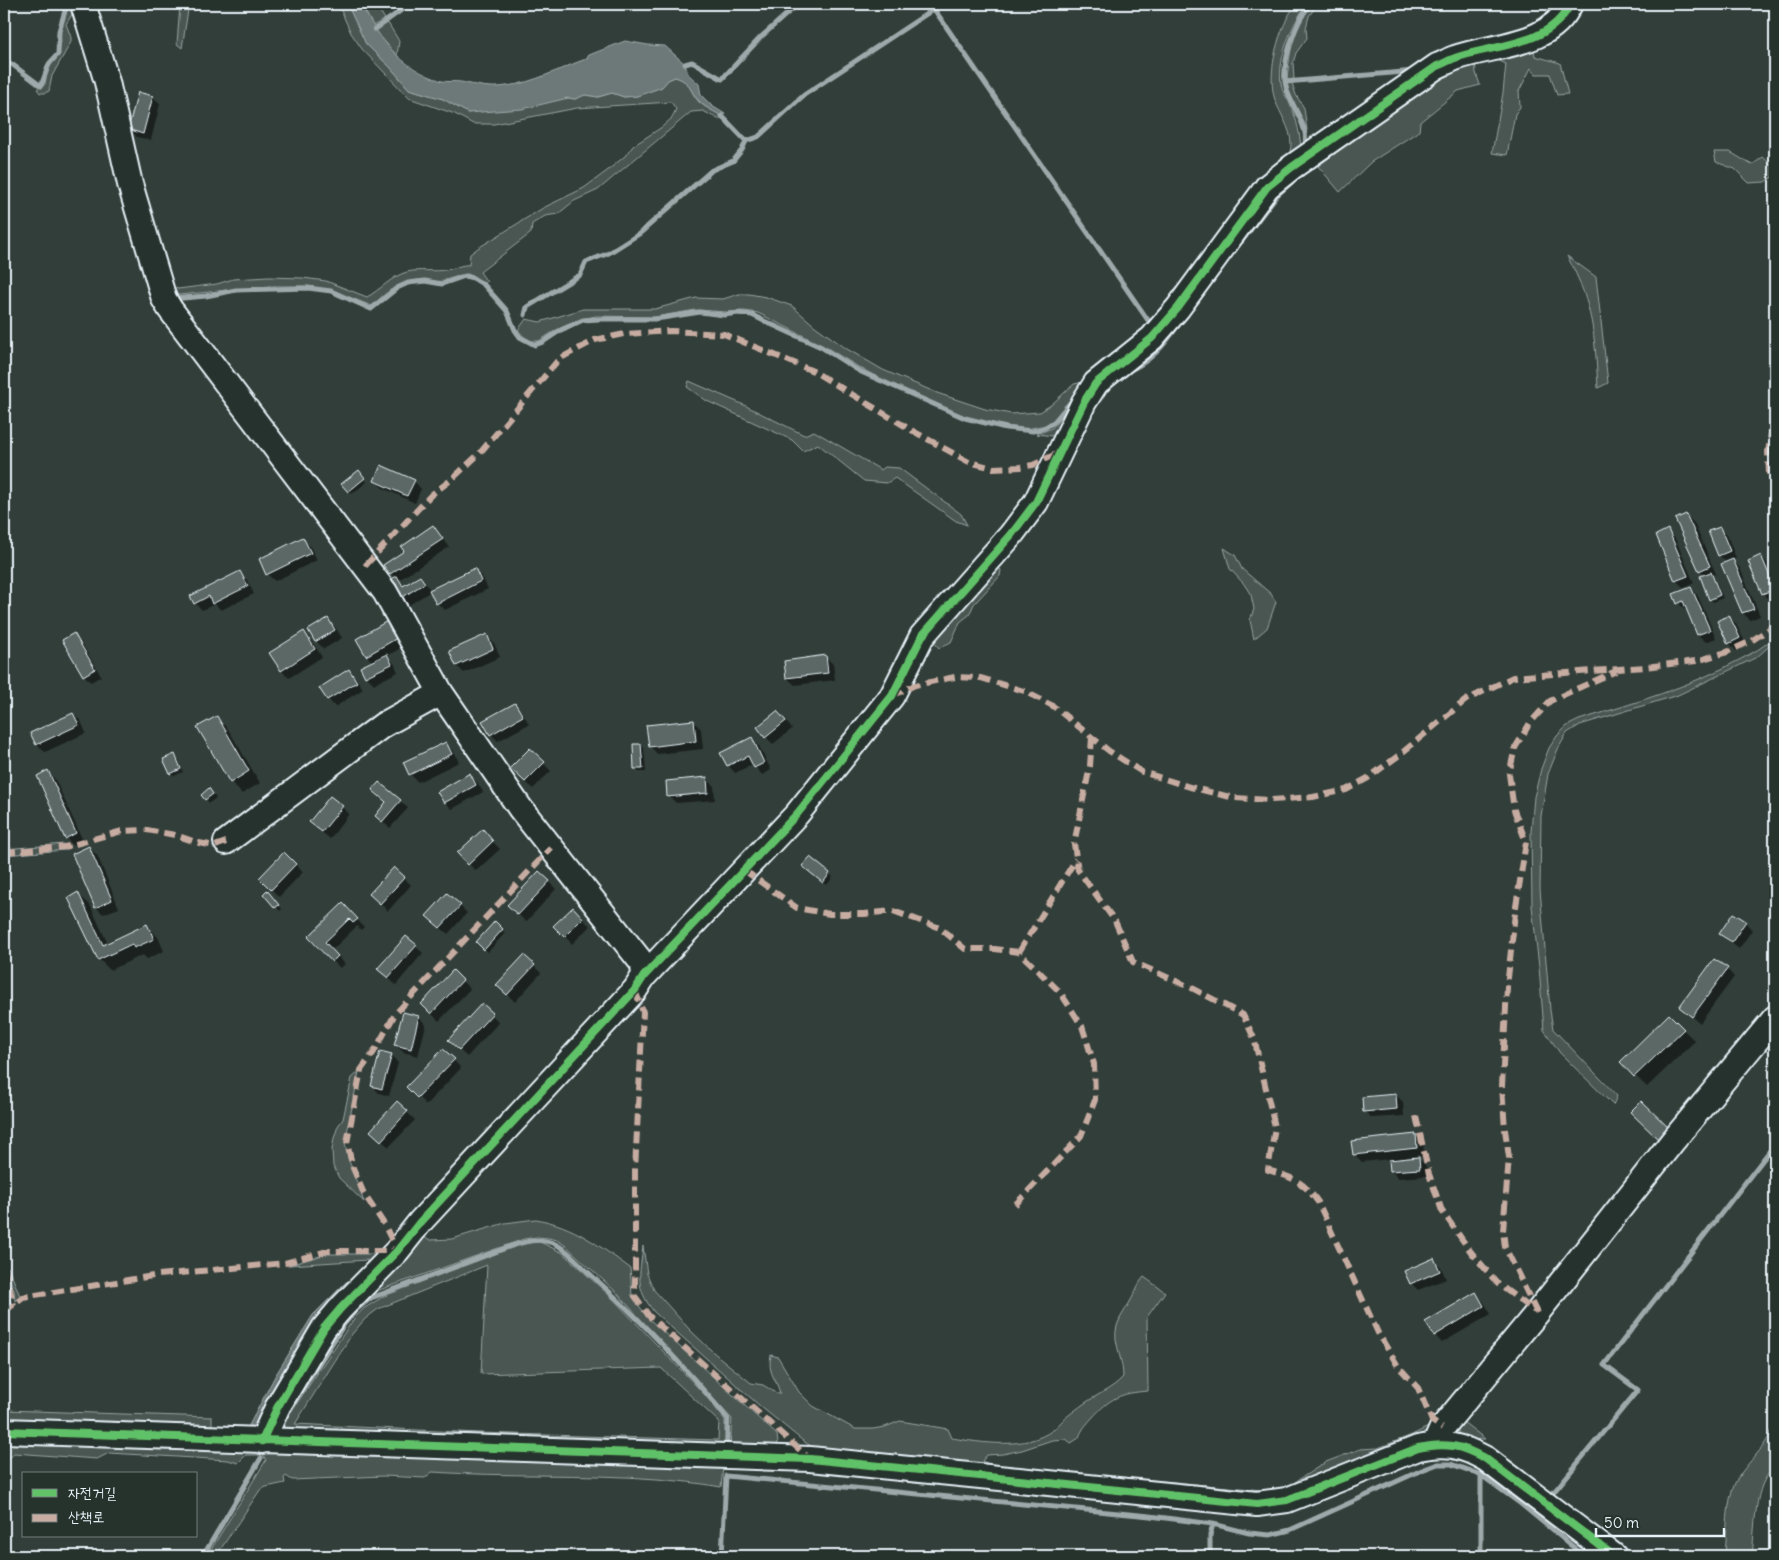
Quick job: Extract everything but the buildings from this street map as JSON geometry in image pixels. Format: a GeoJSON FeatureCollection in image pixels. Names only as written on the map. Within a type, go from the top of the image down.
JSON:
{"type":"FeatureCollection","features":[{"type":"Feature","properties":{"kind":"street"},"geometry":{"type":"LineString","coordinates":[[83,4],[108,82],[130,184],[164,299],[298,480],[385,592],[440,693],[520,808],[643,964],[644,976]]}},
{"type":"Feature","properties":{"kind":"street"},"geometry":{"type":"LineString","coordinates":[[262,1441],[277,1408],[324,1328],[397,1251],[420,1222],[635,990],[644,976],[797,814],[892,696],[922,636],[1011,535],[1036,502],[1084,402],[1096,383],[1152,338],[1178,308],[1267,186],[1437,66],[1455,58],[1532,38],[1552,27],[1565,15],[1570,4]]}},
{"type":"Feature","properties":{"kind":"street"},"geometry":{"type":"LineString","coordinates":[[226,842],[383,725],[440,693]]}},
{"type":"Feature","properties":{"kind":"street"},"geometry":{"type":"LineString","coordinates":[[1435,1444],[1442,1428],[1537,1313],[1672,1142],[1775,1018]]}},
{"type":"Feature","properties":{"kind":"street"},"geometry":{"type":"LineString","coordinates":[[4,1431],[810,1459],[1257,1504],[1287,1500],[1418,1448],[1435,1444],[1453,1444],[1471,1450],[1486,1459],[1614,1556]]}},
{"type":"Feature","properties":{"kind":"shaded area"},"geometry":{"type":"Polygon","coordinates":[[[69,4],[75,4],[66,24],[71,42],[52,76],[49,91],[40,93],[37,89],[45,84],[47,72],[58,54],[61,42],[60,32],[69,4]]]}},
{"type":"Feature","properties":{"kind":"shaded area"},"geometry":{"type":"Polygon","coordinates":[[[180,4],[189,4],[182,48],[177,44],[180,4]]]}},
{"type":"Feature","properties":{"kind":"shaded area"},"geometry":{"type":"Polygon","coordinates":[[[338,4],[347,4],[366,44],[409,89],[443,99],[468,113],[568,98],[575,99],[585,95],[598,97],[612,93],[624,97],[637,96],[662,87],[668,80],[675,77],[685,82],[700,103],[722,116],[720,120],[703,111],[691,112],[598,190],[574,201],[558,214],[545,216],[532,224],[531,233],[480,272],[487,282],[485,284],[468,274],[439,282],[412,281],[393,288],[372,306],[331,290],[305,286],[269,286],[169,296],[142,194],[171,286],[178,289],[217,284],[233,279],[303,278],[326,281],[367,297],[396,277],[407,272],[441,271],[469,265],[470,254],[543,208],[584,188],[625,156],[633,146],[662,127],[672,118],[676,109],[671,102],[577,108],[494,124],[473,124],[455,114],[409,98],[362,49],[351,33],[338,4]]]}},
{"type":"Feature","properties":{"kind":"shaded area"},"geometry":{"type":"Polygon","coordinates":[[[347,4],[361,4],[384,41],[393,51],[414,69],[442,81],[500,87],[527,82],[547,75],[586,59],[589,55],[625,41],[665,46],[685,64],[688,74],[699,84],[701,95],[712,106],[725,114],[722,116],[705,107],[685,82],[675,77],[668,80],[662,87],[637,96],[624,97],[612,93],[598,97],[585,95],[575,99],[568,98],[522,109],[468,113],[443,99],[409,89],[366,44],[347,4]]]}},
{"type":"Feature","properties":{"kind":"shaded area"},"geometry":{"type":"Polygon","coordinates":[[[361,4],[375,4],[385,19],[373,26],[361,4]]]}},
{"type":"Feature","properties":{"kind":"shaded area"},"geometry":{"type":"Polygon","coordinates":[[[1296,4],[1307,4],[1301,12],[1286,44],[1280,78],[1283,92],[1292,108],[1296,121],[1301,155],[1266,184],[1176,307],[1151,336],[1093,382],[1088,381],[1150,332],[1245,204],[1267,177],[1289,159],[1291,138],[1275,100],[1272,77],[1273,64],[1284,24],[1290,13],[1296,4]]]}},
{"type":"Feature","properties":{"kind":"shaded area"},"geometry":{"type":"Polygon","coordinates":[[[1312,5],[1317,5],[1309,16],[1306,28],[1307,38],[1296,53],[1293,63],[1294,79],[1287,80],[1294,40],[1300,23],[1312,5]]]}},
{"type":"Feature","properties":{"kind":"shaded area"},"geometry":{"type":"Polygon","coordinates":[[[388,23],[399,41],[397,56],[376,31],[388,23]]]}},
{"type":"Feature","properties":{"kind":"shaded area"},"geometry":{"type":"Polygon","coordinates":[[[1533,45],[1535,56],[1560,63],[1568,94],[1557,95],[1550,74],[1536,74],[1531,68],[1519,91],[1520,107],[1515,114],[1507,155],[1492,153],[1503,93],[1506,64],[1488,56],[1533,45]]]}},
{"type":"Feature","properties":{"kind":"shaded area"},"geometry":{"type":"Polygon","coordinates":[[[1475,59],[1476,73],[1480,85],[1458,91],[1420,122],[1419,131],[1371,162],[1340,192],[1318,166],[1441,74],[1475,59]]]}},
{"type":"Feature","properties":{"kind":"shaded area"},"geometry":{"type":"Polygon","coordinates":[[[1292,83],[1296,95],[1304,108],[1307,130],[1288,89],[1287,84],[1292,83]]]}},
{"type":"Feature","properties":{"kind":"shaded area"},"geometry":{"type":"Polygon","coordinates":[[[1714,152],[1730,152],[1752,165],[1763,157],[1775,168],[1775,175],[1765,182],[1749,183],[1735,169],[1716,162],[1714,152]]]}},
{"type":"Feature","properties":{"kind":"shaded area"},"geometry":{"type":"Polygon","coordinates":[[[1567,256],[1596,277],[1608,383],[1598,388],[1596,352],[1591,320],[1576,273],[1567,256]]]}},
{"type":"Feature","properties":{"kind":"shaded area"},"geometry":{"type":"Polygon","coordinates":[[[739,294],[749,294],[766,297],[792,306],[815,326],[847,349],[883,370],[937,393],[985,409],[1011,414],[1040,412],[1074,384],[1088,381],[1084,389],[1077,391],[1053,420],[1046,425],[1026,429],[997,425],[964,416],[909,393],[860,368],[824,346],[758,313],[696,310],[654,317],[596,316],[581,319],[556,330],[539,341],[531,341],[518,330],[526,319],[540,322],[583,309],[655,309],[696,298],[723,299],[739,294]]]}},
{"type":"Feature","properties":{"kind":"shaded area"},"geometry":{"type":"Polygon","coordinates":[[[689,381],[744,405],[804,435],[814,431],[881,470],[885,467],[899,468],[961,514],[967,525],[956,521],[895,478],[887,483],[864,481],[818,444],[803,451],[792,440],[707,401],[687,387],[689,381]]]}},
{"type":"Feature","properties":{"kind":"shaded area"},"geometry":{"type":"Polygon","coordinates":[[[1081,395],[1061,437],[1037,434],[1052,428],[1081,395]]]}},
{"type":"Feature","properties":{"kind":"shaded area"},"geometry":{"type":"Polygon","coordinates":[[[1224,548],[1235,555],[1242,569],[1271,594],[1276,602],[1267,628],[1254,639],[1250,620],[1254,609],[1251,595],[1230,569],[1224,548]]]}},
{"type":"Feature","properties":{"kind":"shaded area"},"geometry":{"type":"Polygon","coordinates":[[[996,565],[1001,570],[1000,576],[974,604],[969,615],[960,622],[951,642],[939,648],[932,640],[996,565]]]}},
{"type":"Feature","properties":{"kind":"shaded area"},"geometry":{"type":"Polygon","coordinates":[[[1775,636],[1775,641],[1757,657],[1678,695],[1580,725],[1567,733],[1548,774],[1541,816],[1540,889],[1553,1029],[1617,1096],[1613,1105],[1560,1053],[1544,1030],[1532,906],[1531,831],[1534,797],[1541,769],[1549,748],[1567,726],[1579,720],[1661,694],[1702,678],[1754,652],[1775,636]]]}},
{"type":"Feature","properties":{"kind":"shaded area"},"geometry":{"type":"Polygon","coordinates":[[[64,844],[66,850],[4,855],[4,849],[64,844]]]}},
{"type":"Feature","properties":{"kind":"shaded area"},"geometry":{"type":"Polygon","coordinates":[[[359,1072],[345,1143],[348,1158],[364,1202],[339,1178],[333,1166],[332,1150],[338,1126],[343,1119],[352,1078],[359,1072]]]}},
{"type":"Feature","properties":{"kind":"shaded area"},"geometry":{"type":"Polygon","coordinates":[[[536,1219],[563,1226],[586,1237],[630,1268],[632,1296],[648,1318],[777,1435],[778,1443],[774,1447],[763,1450],[730,1447],[732,1419],[615,1291],[566,1246],[557,1240],[537,1237],[524,1239],[369,1295],[340,1325],[278,1424],[278,1428],[281,1427],[353,1320],[363,1309],[384,1296],[514,1247],[529,1242],[540,1242],[563,1253],[611,1297],[705,1395],[725,1420],[725,1449],[269,1432],[328,1330],[340,1315],[400,1256],[418,1235],[431,1240],[452,1239],[505,1223],[536,1219]],[[487,1265],[378,1309],[365,1319],[352,1334],[295,1424],[479,1433],[718,1440],[719,1422],[661,1368],[481,1374],[487,1265]]]}},
{"type":"Feature","properties":{"kind":"shaded area"},"geometry":{"type":"Polygon","coordinates":[[[643,1246],[647,1274],[654,1290],[690,1330],[713,1352],[751,1383],[763,1385],[776,1393],[780,1393],[771,1371],[771,1355],[778,1357],[799,1392],[813,1406],[855,1429],[885,1427],[900,1421],[948,1429],[952,1438],[977,1442],[1017,1443],[1042,1436],[1053,1430],[1085,1403],[1119,1381],[1123,1377],[1116,1339],[1120,1318],[1144,1277],[1165,1292],[1147,1317],[1148,1391],[1130,1393],[1110,1401],[1098,1411],[1082,1430],[1079,1438],[1071,1443],[1066,1439],[1052,1440],[1022,1450],[987,1455],[982,1461],[994,1466],[1273,1491],[1292,1484],[1326,1462],[1360,1449],[1378,1448],[1428,1427],[1429,1432],[1427,1436],[1285,1498],[814,1448],[760,1406],[654,1312],[643,1295],[641,1288],[640,1273],[643,1246]]]}},
{"type":"Feature","properties":{"kind":"shaded area"},"geometry":{"type":"Polygon","coordinates":[[[327,1254],[385,1254],[365,1277],[367,1260],[289,1265],[327,1254]]]}},
{"type":"Feature","properties":{"kind":"shaded area"},"geometry":{"type":"Polygon","coordinates":[[[4,1262],[9,1269],[20,1296],[15,1301],[14,1291],[4,1262]]]}},
{"type":"Feature","properties":{"kind":"shaded area"},"geometry":{"type":"Polygon","coordinates":[[[5,1276],[11,1304],[4,1309],[5,1276]]]}},
{"type":"Feature","properties":{"kind":"shaded area"},"geometry":{"type":"Polygon","coordinates":[[[358,1279],[254,1433],[245,1433],[275,1376],[313,1315],[346,1282],[358,1279]]]}},
{"type":"Feature","properties":{"kind":"shaded area"},"geometry":{"type":"Polygon","coordinates":[[[4,1410],[212,1417],[212,1433],[4,1426],[4,1410]]]}},
{"type":"Feature","properties":{"kind":"shaded area"},"geometry":{"type":"Polygon","coordinates":[[[1462,1421],[1485,1439],[1467,1440],[1458,1434],[1458,1428],[1462,1421]]]}},
{"type":"Feature","properties":{"kind":"shaded area"},"geometry":{"type":"Polygon","coordinates":[[[1775,1421],[1775,1468],[1768,1475],[1759,1495],[1752,1556],[1725,1556],[1728,1509],[1732,1491],[1740,1475],[1767,1440],[1775,1421]]]}},
{"type":"Feature","properties":{"kind":"shaded area"},"geometry":{"type":"Polygon","coordinates":[[[4,1442],[723,1467],[721,1487],[657,1479],[601,1476],[432,1472],[425,1478],[383,1476],[292,1480],[286,1476],[284,1478],[285,1483],[260,1490],[216,1556],[207,1556],[266,1460],[263,1455],[246,1455],[238,1463],[228,1460],[109,1453],[97,1459],[14,1453],[10,1458],[5,1458],[4,1461],[4,1442]]]}},
{"type":"Feature","properties":{"kind":"waterway"},"geometry":{"type":"LineString","coordinates":[[4,60],[41,86],[49,64],[58,54],[59,31],[67,4]]}},
{"type":"Feature","properties":{"kind":"waterway"},"geometry":{"type":"LineString","coordinates":[[375,29],[410,4]]}},
{"type":"Feature","properties":{"kind":"waterway"},"geometry":{"type":"LineString","coordinates":[[685,64],[692,62],[722,79],[761,37],[798,4]]}},
{"type":"Feature","properties":{"kind":"waterway"},"geometry":{"type":"LineString","coordinates":[[1305,149],[1303,127],[1286,87],[1285,67],[1290,43],[1310,4]]}},
{"type":"Feature","properties":{"kind":"waterway"},"geometry":{"type":"LineString","coordinates":[[722,116],[746,141],[758,137],[804,95],[934,9],[1152,326],[1150,328]]}},
{"type":"Feature","properties":{"kind":"waterway"},"geometry":{"type":"LineString","coordinates":[[1285,82],[1415,71]]}},
{"type":"Feature","properties":{"kind":"waterway"},"geometry":{"type":"LineString","coordinates":[[525,315],[527,307],[580,275],[586,262],[609,253],[639,234],[712,170],[733,161],[742,150],[746,141]]}},
{"type":"Feature","properties":{"kind":"waterway"},"geometry":{"type":"LineString","coordinates":[[1242,241],[1277,195],[1301,174]]}},
{"type":"Feature","properties":{"kind":"waterway"},"geometry":{"type":"LineString","coordinates":[[172,299],[206,296],[236,290],[308,288],[331,291],[371,309],[397,288],[408,283],[425,281],[442,284],[465,276],[473,278],[484,285],[507,311],[520,337],[535,345],[583,320],[656,319],[700,312],[724,315],[738,313],[752,315],[821,347],[859,371],[965,418],[1006,428],[1033,431],[1044,428],[1054,422],[1074,398]]}},
{"type":"Feature","properties":{"kind":"waterway"},"geometry":{"type":"LineString","coordinates":[[1126,372],[1156,353],[1178,325]]}},
{"type":"Feature","properties":{"kind":"waterway"},"geometry":{"type":"LineString","coordinates":[[1553,1493],[1638,1390],[1604,1365],[1775,1144]]}},
{"type":"Feature","properties":{"kind":"waterway"},"geometry":{"type":"LineString","coordinates":[[285,1417],[345,1323],[357,1309],[371,1298],[511,1246],[542,1240],[558,1245],[567,1252],[625,1307],[695,1380],[728,1419],[727,1441]]}},
{"type":"Feature","properties":{"kind":"waterway"},"geometry":{"type":"LineString","coordinates":[[203,1556],[261,1458]]}},
{"type":"Feature","properties":{"kind":"waterway"},"geometry":{"type":"LineString","coordinates":[[722,1556],[726,1476],[1150,1516],[1213,1524],[1249,1533],[1270,1535],[1290,1530],[1438,1464],[1451,1464],[1481,1475],[1521,1504],[1584,1556]]}},
{"type":"Feature","properties":{"kind":"waterway"},"geometry":{"type":"LineString","coordinates":[[1481,1475],[1481,1556]]}},
{"type":"Feature","properties":{"kind":"waterway"},"geometry":{"type":"LineString","coordinates":[[1210,1556],[1210,1535],[1213,1524]]}},
{"type":"Feature","properties":{"kind":"marked path"},"geometry":{"type":"LineString","coordinates":[[365,566],[431,495],[479,454],[559,359],[595,340],[624,334],[671,331],[724,334],[813,371],[969,462],[993,468],[1021,467],[1033,465],[1058,453]]}},
{"type":"Feature","properties":{"kind":"marked path"},"geometry":{"type":"LineString","coordinates":[[1775,409],[1768,452],[1769,473],[1775,498]]}},
{"type":"Feature","properties":{"kind":"marked path"},"geometry":{"type":"LineString","coordinates":[[892,696],[915,685],[955,677],[981,678],[1024,691],[1053,706],[1109,751],[1142,772],[1234,798],[1272,800],[1313,797],[1346,790],[1368,778],[1466,700],[1513,677],[1645,667],[1696,661],[1727,652],[1751,641],[1775,625]]}},
{"type":"Feature","properties":{"kind":"marked path"},"geometry":{"type":"LineString","coordinates":[[1537,1313],[1505,1247],[1503,1231],[1509,1157],[1502,1086],[1507,987],[1515,913],[1526,842],[1514,810],[1509,774],[1515,748],[1530,723],[1550,701],[1616,671]]}},
{"type":"Feature","properties":{"kind":"marked path"},"geometry":{"type":"LineString","coordinates":[[1092,737],[1090,766],[1074,844],[1078,870],[1115,921],[1133,962],[1194,989],[1243,1015],[1254,1038],[1275,1127],[1268,1170],[1302,1184],[1318,1202],[1378,1333],[1398,1366],[1418,1388],[1432,1421],[1442,1428]]}},
{"type":"Feature","properties":{"kind":"marked path"},"geometry":{"type":"LineString","coordinates":[[4,852],[65,847],[122,831],[147,830],[175,835],[215,846],[226,842]]}},
{"type":"Feature","properties":{"kind":"marked path"},"geometry":{"type":"LineString","coordinates":[[4,1312],[23,1297],[159,1275],[285,1263],[327,1251],[397,1251],[384,1224],[364,1194],[353,1168],[347,1143],[361,1070],[374,1052],[395,1014],[551,848]]}},
{"type":"Feature","properties":{"kind":"marked path"},"geometry":{"type":"LineString","coordinates":[[1019,952],[1076,859]]}},
{"type":"Feature","properties":{"kind":"marked path"},"geometry":{"type":"LineString","coordinates":[[744,870],[797,908],[830,914],[864,914],[893,911],[940,928],[965,949],[995,949],[1019,952],[1060,992],[1082,1026],[1094,1064],[1095,1100],[1081,1136],[1012,1208]]}},
{"type":"Feature","properties":{"kind":"marked path"},"geometry":{"type":"LineString","coordinates":[[635,990],[643,1012],[635,1170],[635,1296],[649,1316],[810,1459]]}},
{"type":"Feature","properties":{"kind":"marked path"},"geometry":{"type":"LineString","coordinates":[[1416,1116],[1429,1174],[1442,1211],[1471,1252],[1498,1284],[1535,1311]]}},
{"type":"Feature","properties":{"kind":"marked path"},"geometry":{"type":"LineString","coordinates":[[4,1268],[14,1305]]}},
{"type":"Feature","properties":{"kind":"cycle path"},"geometry":{"type":"LineString","coordinates":[[262,1441],[277,1408],[324,1328],[397,1251],[420,1222],[635,990],[644,976],[797,814],[892,696],[922,636],[1011,535],[1036,502],[1084,402],[1096,383],[1152,338],[1178,308],[1267,187],[1292,167],[1437,66],[1470,53],[1520,42],[1535,36],[1549,29],[1561,18],[1570,4]]}},
{"type":"Feature","properties":{"kind":"cycle path"},"geometry":{"type":"LineString","coordinates":[[4,1431],[810,1459],[1257,1504],[1287,1500],[1418,1448],[1445,1445],[1461,1448],[1486,1459],[1614,1556]]}}]}
